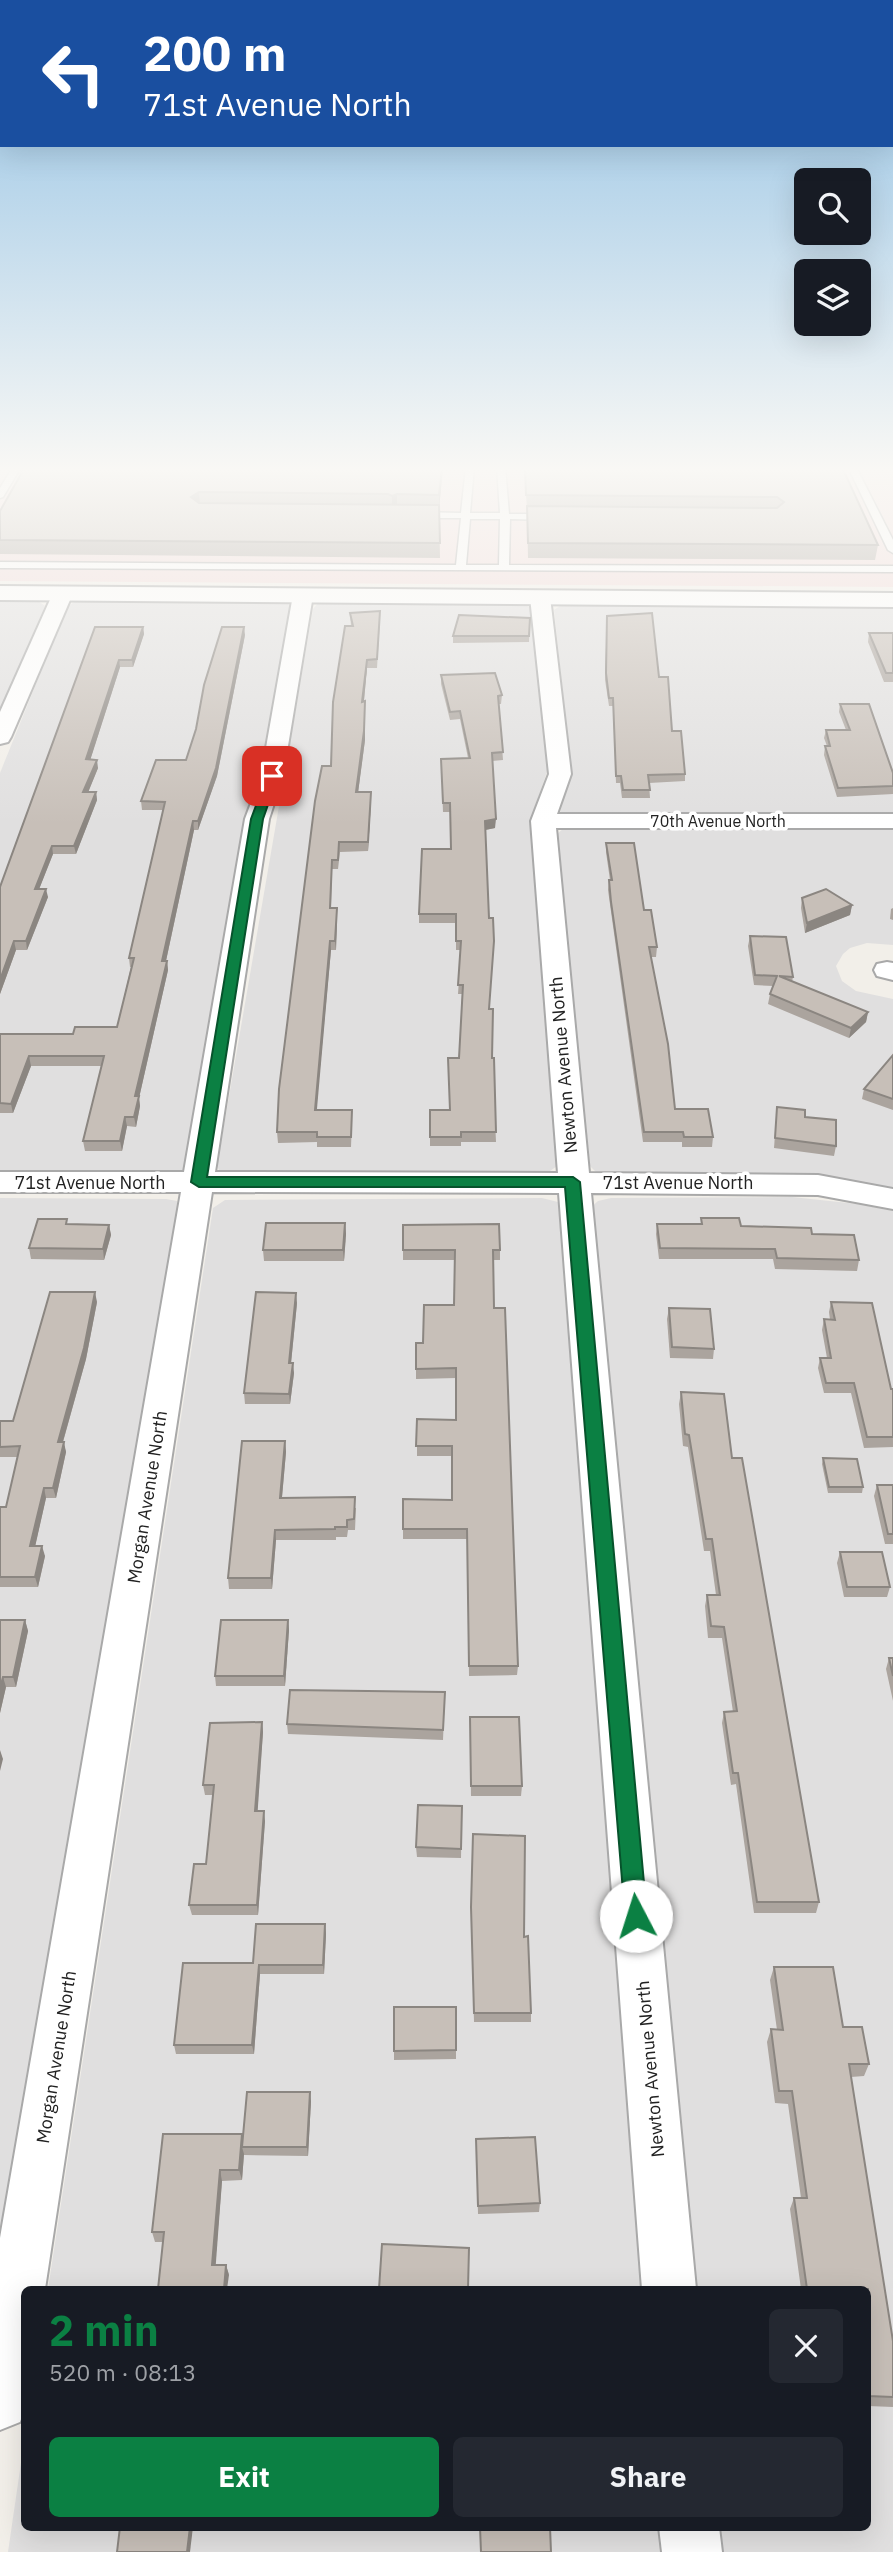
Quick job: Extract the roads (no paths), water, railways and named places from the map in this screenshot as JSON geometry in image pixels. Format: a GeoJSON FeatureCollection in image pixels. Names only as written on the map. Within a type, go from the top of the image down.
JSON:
{"type":"FeatureCollection","features":[{"type":"Feature","properties":{"kind":"street"},"geometry":{"type":"LineString","coordinates":[[0,593],[893,600]]}},
{"type":"Feature","properties":{"kind":"street"},"geometry":{"type":"LineString","coordinates":[[2,725],[63,593]]}},
{"type":"Feature","properties":{"kind":"street","name":"Morgan Avenue North"},"geometry":{"type":"LineString","coordinates":[[0,2402],[257,819],[272,776],[303,596]]}},
{"type":"Feature","properties":{"kind":"street","name":"Newton Avenue North"},"geometry":{"type":"LineString","coordinates":[[540,597],[560,774],[543,821],[669,2286]]}},
{"type":"Feature","properties":{"kind":"street","name":"70th Avenue North"},"geometry":{"type":"LineString","coordinates":[[543,821],[893,821]]}},
{"type":"Feature","properties":{"kind":"street","name":"71st Avenue North"},"geometry":{"type":"LineString","coordinates":[[0,1182],[573,1182],[818,1185],[893,1199]]}},
{"type":"Feature","properties":{"kind":"street"},"geometry":{"type":"LineString","coordinates":[[689,2531],[692,2552]]}}]}
